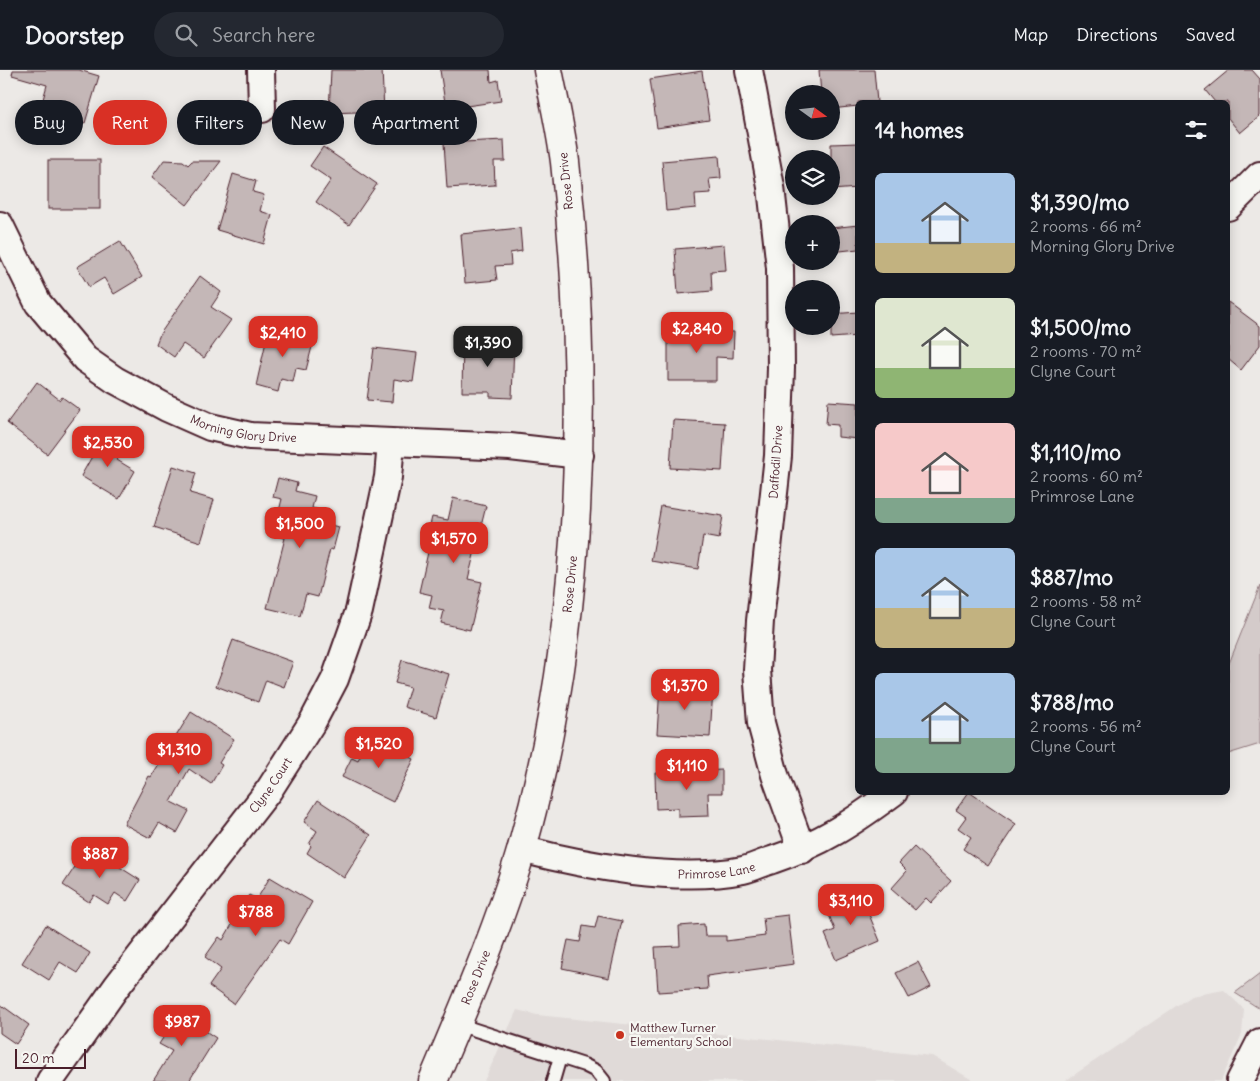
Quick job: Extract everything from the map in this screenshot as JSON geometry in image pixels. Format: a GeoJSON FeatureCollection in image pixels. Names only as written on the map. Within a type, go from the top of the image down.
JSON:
{"type":"FeatureCollection","features":[{"type":"Feature","properties":{"kind":"main road","name":"Rose Drive"},"geometry":{"type":"LineString","coordinates":[[434,1081],[477,974],[522,849],[542,763],[560,667],[570,579],[580,455],[573,250],[565,159],[548,70]]}},
{"type":"Feature","properties":{"kind":"street"},"geometry":{"type":"LineString","coordinates":[[261,70],[262,100]]}},
{"type":"Feature","properties":{"kind":"street","name":"Daffodil Drive"},"geometry":{"type":"LineString","coordinates":[[749,70],[771,187],[780,268],[781,368],[778,456],[760,621],[757,670],[761,723],[775,775],[802,850]]}},
{"type":"Feature","properties":{"kind":"street"},"geometry":{"type":"LineString","coordinates":[[1230,205],[1260,175]]}},
{"type":"Feature","properties":{"kind":"street","name":"Morning Glory Drive"},"geometry":{"type":"LineString","coordinates":[[0,225],[38,303],[85,359],[115,380],[167,408],[210,427],[242,434],[391,443],[510,447],[580,455]]}},
{"type":"Feature","properties":{"kind":"street","name":"Clyne Court"},"geometry":{"type":"LineString","coordinates":[[50,1081],[117,986],[268,790],[313,721],[335,679],[359,611],[388,477],[391,443]]}},
{"type":"Feature","properties":{"kind":"street","name":"Primrose Lane"},"geometry":{"type":"LineString","coordinates":[[522,849],[556,858],[649,873],[743,870],[802,850],[845,828],[890,795]]}},
{"type":"Feature","properties":{"kind":"street"},"geometry":{"type":"LineString","coordinates":[[1240,1081],[1260,1042]]}},
{"type":"Feature","properties":{"kind":"lane"},"geometry":{"type":"LineString","coordinates":[[457,1024],[560,1057],[596,1071],[604,1081]]}},
{"type":"Feature","properties":{"kind":"lane"},"geometry":{"type":"LineString","coordinates":[[553,1081],[560,1057]]}},
{"type":"Feature","properties":{"kind":"shaded area"},"geometry":{"type":"Polygon","coordinates":[[[1260,586],[1260,744],[1230,753],[1230,661],[1260,586]]]}},
{"type":"Feature","properties":{"kind":"shaded area"},"geometry":{"type":"Polygon","coordinates":[[[1260,974],[1260,1009],[1235,993],[1260,974]]]}},
{"type":"Feature","properties":{"kind":"shaded area"},"geometry":{"type":"Polygon","coordinates":[[[1224,990],[1244,1009],[1242,1034],[1221,1081],[1065,1081],[1191,996],[1224,990]]]}},
{"type":"Feature","properties":{"kind":"shaded area","name":"Matthew Turner Elementary School"},"geometry":{"type":"Polygon","coordinates":[[[517,1010],[537,1015],[932,1056],[974,1081],[484,1081],[517,1010]]]}},
{"type":"Feature","properties":{"kind":"building"},"geometry":{"type":"Polygon","coordinates":[[[13,70],[79,70],[99,76],[85,123],[83,122],[83,100],[43,100],[47,85],[12,75],[13,70]]]}},
{"type":"Feature","properties":{"kind":"building"},"geometry":{"type":"Polygon","coordinates":[[[331,70],[382,70],[383,100],[354,100],[354,112],[344,112],[344,100],[330,100],[331,70]]]}},
{"type":"Feature","properties":{"kind":"building"},"geometry":{"type":"Polygon","coordinates":[[[440,70],[490,70],[491,82],[498,80],[501,101],[477,104],[477,100],[445,100],[440,70]]]}},
{"type":"Feature","properties":{"kind":"building"},"geometry":{"type":"Polygon","coordinates":[[[819,70],[874,70],[877,100],[855,100],[855,106],[840,108],[840,85],[820,85],[819,70]]]}},
{"type":"Feature","properties":{"kind":"building"},"geometry":{"type":"Polygon","coordinates":[[[1229,70],[1252,70],[1260,79],[1260,116],[1240,133],[1230,120],[1230,100],[1213,100],[1205,90],[1229,70]]]}},
{"type":"Feature","properties":{"kind":"building"},"geometry":{"type":"Polygon","coordinates":[[[702,71],[709,120],[657,128],[650,79],[702,71]]]}},
{"type":"Feature","properties":{"kind":"building"},"geometry":{"type":"Polygon","coordinates":[[[504,140],[505,161],[494,161],[495,185],[447,188],[444,145],[477,145],[477,141],[504,140]]]}},
{"type":"Feature","properties":{"kind":"building"},"geometry":{"type":"Polygon","coordinates":[[[855,143],[855,188],[840,189],[840,150],[831,150],[831,144],[855,143]]]}},
{"type":"Feature","properties":{"kind":"building"},"geometry":{"type":"Polygon","coordinates":[[[323,147],[377,184],[349,225],[316,202],[331,180],[310,166],[323,147]]]}},
{"type":"Feature","properties":{"kind":"building"},"geometry":{"type":"Polygon","coordinates":[[[719,156],[721,178],[709,179],[711,193],[695,194],[696,208],[666,211],[662,161],[719,156]]]}},
{"type":"Feature","properties":{"kind":"building"},"geometry":{"type":"Polygon","coordinates":[[[48,160],[100,160],[100,209],[48,209],[48,160]]]}},
{"type":"Feature","properties":{"kind":"building"},"geometry":{"type":"Polygon","coordinates":[[[164,160],[183,161],[188,165],[192,161],[221,161],[187,205],[152,177],[164,160]]]}},
{"type":"Feature","properties":{"kind":"building"},"geometry":{"type":"Polygon","coordinates":[[[233,174],[256,181],[253,192],[264,195],[260,211],[272,215],[264,244],[217,230],[233,174]]]}},
{"type":"Feature","properties":{"kind":"building"},"geometry":{"type":"Polygon","coordinates":[[[855,225],[855,249],[840,251],[840,227],[855,225]]]}},
{"type":"Feature","properties":{"kind":"building"},"geometry":{"type":"Polygon","coordinates":[[[520,228],[522,251],[510,253],[511,265],[495,266],[497,280],[465,283],[461,234],[520,228]]]}},
{"type":"Feature","properties":{"kind":"building"},"geometry":{"type":"Polygon","coordinates":[[[120,241],[142,277],[114,294],[104,278],[89,287],[77,267],[120,241]]]}},
{"type":"Feature","properties":{"kind":"building"},"geometry":{"type":"Polygon","coordinates":[[[724,245],[726,270],[711,271],[712,291],[678,294],[675,249],[724,245]]]}},
{"type":"Feature","properties":{"kind":"building"},"geometry":{"type":"Polygon","coordinates":[[[200,276],[221,292],[211,307],[231,320],[204,358],[183,344],[174,357],[156,344],[160,334],[200,276]]]}},
{"type":"Feature","properties":{"kind":"building"},"geometry":{"type":"Polygon","coordinates":[[[1230,304],[1260,326],[1260,345],[1241,370],[1230,361],[1230,304]]]}},
{"type":"Feature","properties":{"kind":"building"},"geometry":{"type":"Polygon","coordinates":[[[855,312],[855,336],[831,338],[831,335],[840,335],[840,313],[855,312]]]}},
{"type":"Feature","properties":{"kind":"building"},"geometry":{"type":"Polygon","coordinates":[[[269,328],[314,339],[306,370],[296,368],[293,382],[281,379],[278,392],[256,386],[269,328]]]}},
{"type":"Feature","properties":{"kind":"building"},"geometry":{"type":"Polygon","coordinates":[[[668,330],[734,332],[733,358],[716,357],[716,381],[668,381],[668,330]]]}},
{"type":"Feature","properties":{"kind":"building"},"geometry":{"type":"Polygon","coordinates":[[[463,342],[514,342],[512,398],[490,397],[490,392],[462,392],[463,342]]]}},
{"type":"Feature","properties":{"kind":"building"},"geometry":{"type":"Polygon","coordinates":[[[374,348],[417,353],[413,382],[394,379],[392,402],[367,400],[374,348]]]}},
{"type":"Feature","properties":{"kind":"building"},"geometry":{"type":"Polygon","coordinates":[[[37,382],[60,400],[62,397],[80,410],[47,454],[7,423],[37,382]]]}},
{"type":"Feature","properties":{"kind":"building"},"geometry":{"type":"Polygon","coordinates":[[[828,401],[855,403],[855,439],[838,437],[838,425],[826,424],[828,401]]]}},
{"type":"Feature","properties":{"kind":"building"},"geometry":{"type":"Polygon","coordinates":[[[673,420],[725,423],[722,471],[670,468],[673,420]]]}},
{"type":"Feature","properties":{"kind":"building"},"geometry":{"type":"Polygon","coordinates":[[[104,435],[124,447],[117,460],[135,471],[119,499],[81,476],[104,435]]]}},
{"type":"Feature","properties":{"kind":"building"},"geometry":{"type":"Polygon","coordinates":[[[173,466],[196,473],[190,493],[214,500],[201,542],[154,527],[173,466]]]}},
{"type":"Feature","properties":{"kind":"building"},"geometry":{"type":"Polygon","coordinates":[[[278,478],[297,483],[295,491],[315,496],[312,508],[328,512],[325,524],[339,527],[333,550],[330,549],[318,597],[306,594],[300,616],[267,608],[285,538],[273,535],[282,499],[273,497],[278,478]]]}},
{"type":"Feature","properties":{"kind":"building"},"geometry":{"type":"Polygon","coordinates":[[[453,498],[486,506],[468,579],[482,582],[470,630],[441,623],[444,611],[429,608],[432,595],[419,592],[431,539],[427,538],[432,517],[448,520],[453,498]]]}},
{"type":"Feature","properties":{"kind":"building"},"geometry":{"type":"Polygon","coordinates":[[[661,506],[723,516],[719,539],[703,536],[698,569],[651,561],[661,506]]]}},
{"type":"Feature","properties":{"kind":"building"},"geometry":{"type":"Polygon","coordinates":[[[233,640],[293,662],[284,687],[266,680],[258,702],[216,686],[233,640]]]}},
{"type":"Feature","properties":{"kind":"building"},"geometry":{"type":"Polygon","coordinates":[[[402,660],[449,674],[436,717],[404,707],[410,687],[395,683],[402,660]]]}},
{"type":"Feature","properties":{"kind":"building"},"geometry":{"type":"Polygon","coordinates":[[[660,686],[713,688],[710,737],[657,734],[660,686]]]}},
{"type":"Feature","properties":{"kind":"building"},"geometry":{"type":"Polygon","coordinates":[[[191,712],[234,739],[219,763],[222,765],[211,784],[189,769],[171,802],[189,811],[177,833],[159,823],[150,838],[124,824],[149,776],[151,777],[191,712]]]}},
{"type":"Feature","properties":{"kind":"building"},"geometry":{"type":"Polygon","coordinates":[[[370,736],[414,759],[393,802],[342,777],[352,757],[358,760],[370,736]]]}},
{"type":"Feature","properties":{"kind":"building"},"geometry":{"type":"Polygon","coordinates":[[[722,770],[722,793],[708,793],[709,816],[678,817],[678,808],[656,809],[655,773],[722,770]]]}},
{"type":"Feature","properties":{"kind":"building"},"geometry":{"type":"Polygon","coordinates":[[[967,795],[973,795],[1016,824],[988,866],[963,849],[971,837],[958,828],[966,817],[956,810],[967,795]]]}},
{"type":"Feature","properties":{"kind":"building"},"geometry":{"type":"Polygon","coordinates":[[[318,800],[371,835],[344,878],[307,853],[311,846],[309,844],[317,831],[304,822],[318,800]]]}},
{"type":"Feature","properties":{"kind":"building"},"geometry":{"type":"Polygon","coordinates":[[[88,847],[140,880],[127,901],[115,893],[108,904],[94,895],[89,902],[63,885],[88,847]]]}},
{"type":"Feature","properties":{"kind":"building"},"geometry":{"type":"Polygon","coordinates":[[[914,847],[951,881],[931,903],[926,898],[915,910],[891,889],[907,871],[899,863],[914,847]]]}},
{"type":"Feature","properties":{"kind":"building"},"geometry":{"type":"Polygon","coordinates":[[[270,877],[312,902],[288,944],[280,939],[234,1004],[209,986],[221,969],[205,957],[219,937],[223,940],[249,895],[257,899],[270,877]]]}},
{"type":"Feature","properties":{"kind":"building"},"geometry":{"type":"Polygon","coordinates":[[[858,888],[880,941],[836,960],[825,934],[835,930],[829,915],[840,910],[835,898],[858,888]]]}},
{"type":"Feature","properties":{"kind":"building"},"geometry":{"type":"Polygon","coordinates":[[[788,915],[794,964],[707,976],[708,989],[658,992],[655,947],[680,946],[679,926],[704,924],[705,936],[726,936],[726,941],[765,936],[763,918],[788,915]]]}},
{"type":"Feature","properties":{"kind":"building"},"geometry":{"type":"Polygon","coordinates":[[[598,916],[622,921],[609,978],[562,968],[568,940],[580,942],[583,926],[595,928],[598,916]]]}},
{"type":"Feature","properties":{"kind":"building"},"geometry":{"type":"Polygon","coordinates":[[[46,925],[90,953],[78,973],[60,962],[49,980],[22,963],[46,925]]]}},
{"type":"Feature","properties":{"kind":"building"},"geometry":{"type":"Polygon","coordinates":[[[918,962],[931,987],[909,998],[896,973],[918,962]]]}},
{"type":"Feature","properties":{"kind":"building"},"geometry":{"type":"Polygon","coordinates":[[[0,1004],[29,1025],[16,1044],[0,1033],[0,1004]]]}},
{"type":"Feature","properties":{"kind":"building"},"geometry":{"type":"Polygon","coordinates":[[[169,1007],[216,1038],[189,1081],[153,1081],[172,1051],[159,1044],[167,1032],[157,1026],[169,1007]]]}},
{"type":"Feature","properties":{"kind":"place","name":"Matthew Turner Elementary School"},"geometry":{"type":"Point","coordinates":[620,1035]}}]}
